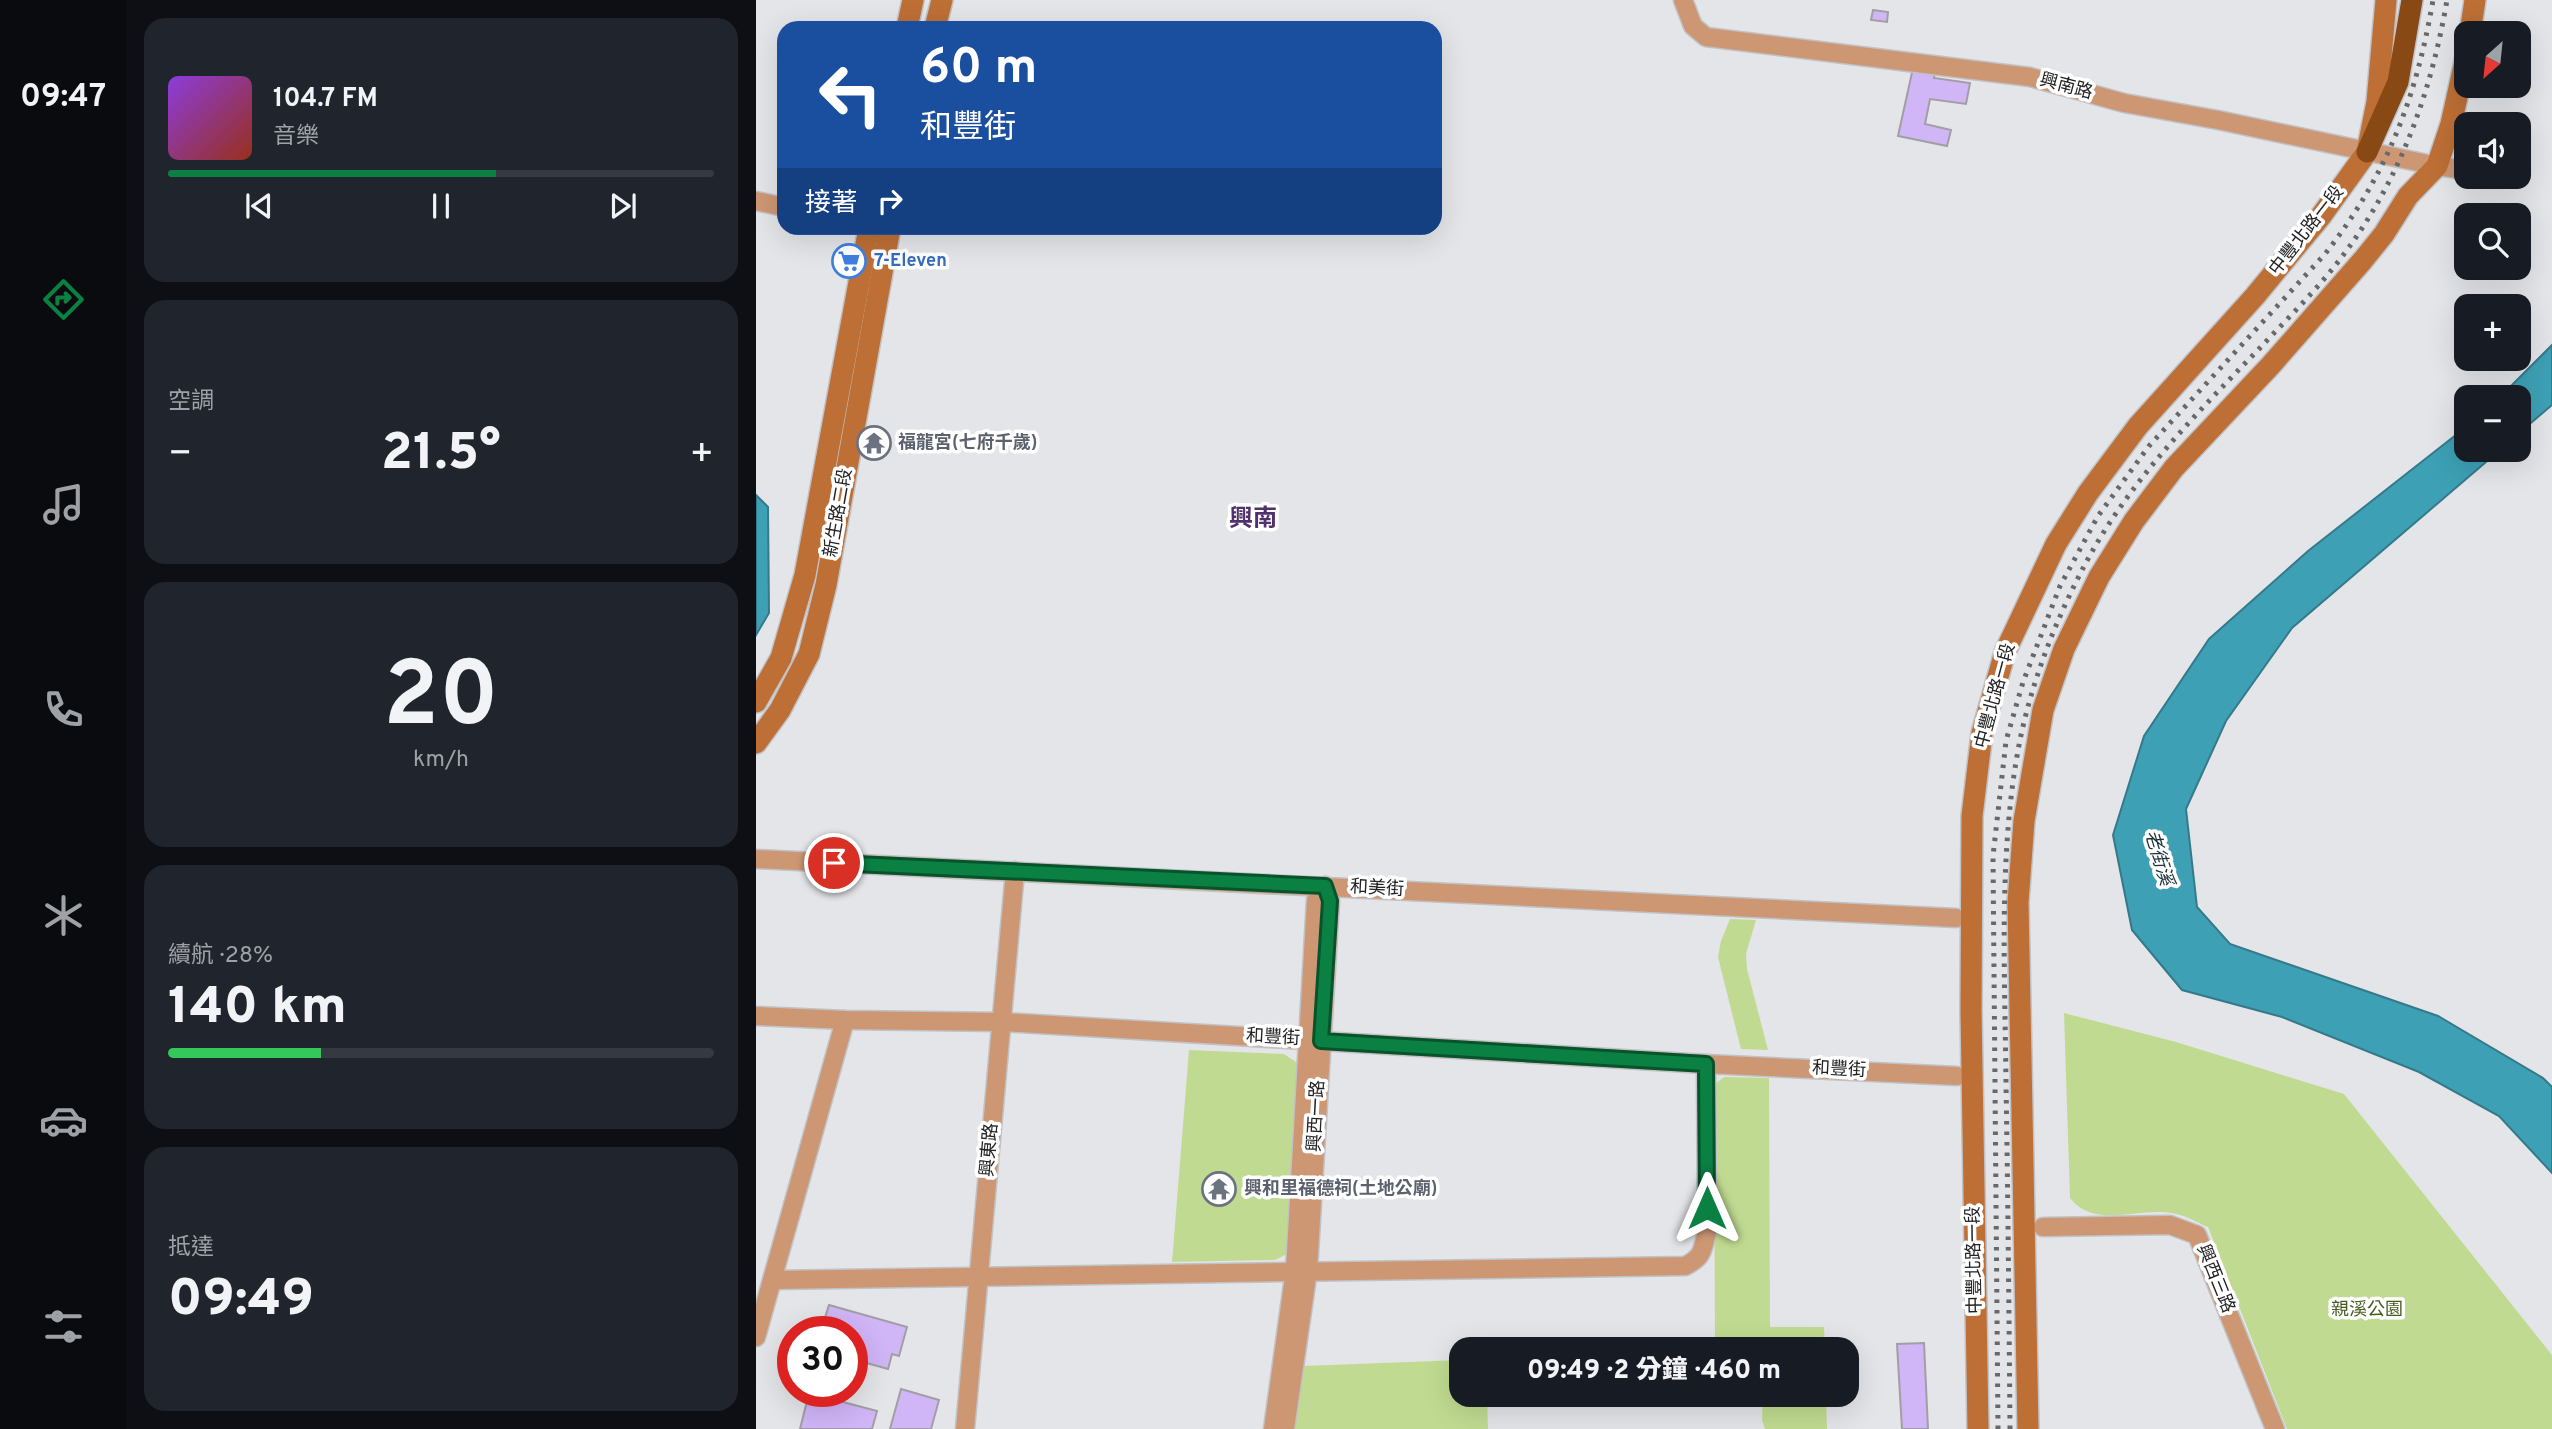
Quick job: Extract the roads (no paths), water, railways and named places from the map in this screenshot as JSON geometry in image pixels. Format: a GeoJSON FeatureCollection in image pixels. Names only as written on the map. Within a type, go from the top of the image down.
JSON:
{"type":"FeatureCollection","features":[{"type":"Feature","properties":{"kind":"highway"},"geometry":{"type":"LineString","coordinates":[[2367,152],[2398,82],[2412,0]]}},
{"type":"Feature","properties":{"kind":"main road"},"geometry":{"type":"LineString","coordinates":[[908,21],[913,0]]}},
{"type":"Feature","properties":{"kind":"main road"},"geometry":{"type":"LineString","coordinates":[[937,21],[942,0]]}},
{"type":"Feature","properties":{"kind":"main road","name":"中豐北路一段"},"geometry":{"type":"LineString","coordinates":[[1978,1429],[1970,1010],[1972,816],[1982,733],[2005,652],[2056,544],[2088,493],[2138,426],[2255,296],[2321,216],[2367,152],[2377,102],[2386,0]]}},
{"type":"Feature","properties":{"kind":"main road"},"geometry":{"type":"LineString","coordinates":[[2472,21],[2475,0]]}},
{"type":"Feature","properties":{"kind":"main road"},"geometry":{"type":"LineString","coordinates":[[2028,1429],[2018,902],[2024,821],[2043,710],[2064,649],[2099,577],[2134,521],[2174,468],[2271,365],[2363,260],[2384,234],[2408,196],[2437,166],[2457,98]]}},
{"type":"Feature","properties":{"kind":"main road","name":"新生路二段"},"geometry":{"type":"LineString","coordinates":[[756,702],[781,659],[805,575],[868,235]]}},
{"type":"Feature","properties":{"kind":"main road","name":"新生路二段"},"geometry":{"type":"LineString","coordinates":[[756,743],[780,710],[810,654],[826,584],[887,235]]}},
{"type":"Feature","properties":{"kind":"street","name":"興南路"},"geometry":{"type":"LineString","coordinates":[[1683,0],[1693,26],[1706,37],[2030,77],[2124,103],[2454,168]]}},
{"type":"Feature","properties":{"kind":"street"},"geometry":{"type":"LineString","coordinates":[[756,201],[777,206]]}},
{"type":"Feature","properties":{"kind":"street","name":"和美街"},"geometry":{"type":"LineString","coordinates":[[756,859],[1956,918]]}},
{"type":"Feature","properties":{"kind":"street","name":"興東路"},"geometry":{"type":"LineString","coordinates":[[965,1429],[1015,871]]}},
{"type":"Feature","properties":{"kind":"street","name":"興西一路"},"geometry":{"type":"LineString","coordinates":[[1285,1429],[1301,1270],[1315,1041],[1330,901],[1325,886]]}},
{"type":"Feature","properties":{"kind":"street","name":"和豐街"},"geometry":{"type":"LineString","coordinates":[[756,1016],[1002,1022],[1706,1064],[1957,1076]]}},
{"type":"Feature","properties":{"kind":"street"},"geometry":{"type":"LineString","coordinates":[[756,1337],[845,1020]]}},
{"type":"Feature","properties":{"kind":"street"},"geometry":{"type":"LineString","coordinates":[[772,1280],[1685,1266],[1696,1261],[1702,1252],[1707,1233],[1706,1064]]}},
{"type":"Feature","properties":{"kind":"street","name":"興西三路"},"geometry":{"type":"LineString","coordinates":[[2043,1227],[2170,1225],[2197,1235],[2275,1429]]}},
{"type":"Feature","properties":{"kind":"street"},"geometry":{"type":"LineString","coordinates":[[1273,1429],[1301,1270]]}},
{"type":"Feature","properties":{"kind":"water"},"geometry":{"type":"Polygon","coordinates":[[[2552,345],[2552,405],[2531,423],[2531,385],[2512,385],[2526,371],[2531,371],[2531,366],[2552,345]]]}},
{"type":"Feature","properties":{"kind":"water","name":"老街溪"},"geometry":{"type":"Polygon","coordinates":[[[2454,436],[2454,462],[2486,462],[2292,628],[2226,721],[2186,809],[2197,907],[2230,944],[2438,1016],[2543,1078],[2552,1087],[2552,1173],[2499,1116],[2419,1072],[2282,1017],[2182,990],[2132,930],[2113,835],[2144,736],[2209,639],[2308,551],[2454,436]]]}},
{"type":"Feature","properties":{"kind":"water"},"geometry":{"type":"Polygon","coordinates":[[[756,495],[768,507],[769,613],[756,635],[756,495]]]}},
{"type":"Feature","properties":{"kind":"railway"},"geometry":{"type":"LineString","coordinates":[[1998,1429],[1993,856],[2006,741],[2023,682],[2060,586],[2098,516],[2149,446],[2325,254],[2366,195],[2408,103],[2433,0]]}},
{"type":"Feature","properties":{"kind":"railway"},"geometry":{"type":"LineString","coordinates":[[2010,1429],[2004,911],[2013,782],[2032,693],[2067,601],[2089,557],[2125,501],[2188,424],[2321,282],[2362,229],[2380,199],[2396,168],[2422,103],[2447,0]]}},
{"type":"Feature","properties":{"kind":"place","name":"7-Eleven"},"geometry":{"type":"Point","coordinates":[849,261]}},
{"type":"Feature","properties":{"kind":"place","name":"福龍宮(七府千歲)"},"geometry":{"type":"Point","coordinates":[874,443]}},
{"type":"Feature","properties":{"kind":"place","name":"興和里福德祠(土地公廟)"},"geometry":{"type":"Point","coordinates":[1219,1189]}},
{"type":"Feature","properties":{"kind":"district","name":"興南"},"geometry":{"type":"Point","coordinates":[1253,520]}},
{"type":"Feature","properties":{"kind":"park label","name":"親溪公園"},"geometry":{"type":"Point","coordinates":[2367,1310]}}]}
